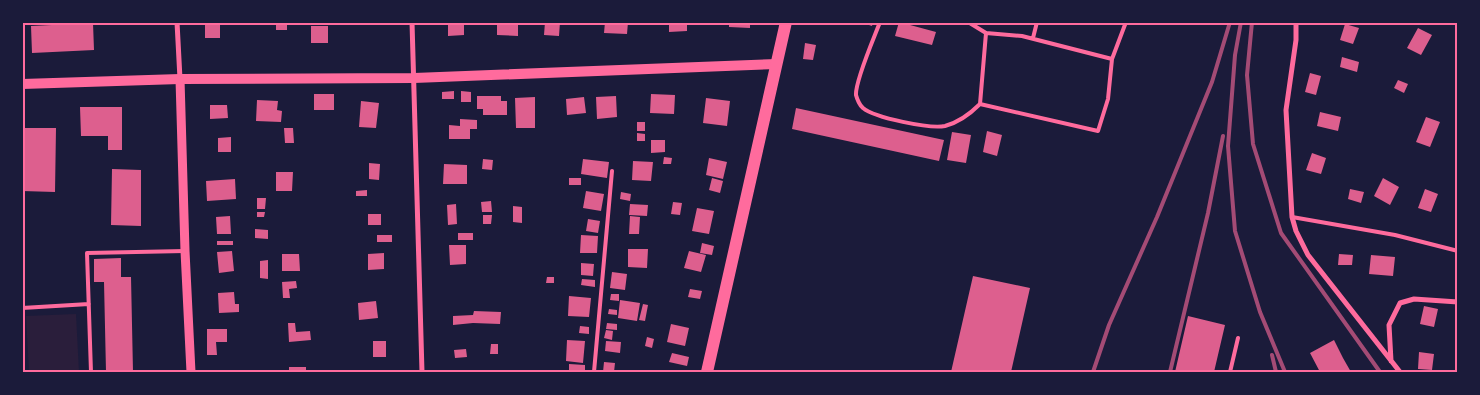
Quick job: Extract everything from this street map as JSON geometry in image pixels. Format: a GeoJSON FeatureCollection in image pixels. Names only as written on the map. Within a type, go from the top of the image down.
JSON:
{"type":"FeatureCollection","features":[{"type":"Feature","properties":{"kind":"main road"},"geometry":{"type":"LineString","coordinates":[[707,372],[786,22]]}},
{"type":"Feature","properties":{"kind":"main road"},"geometry":{"type":"LineString","coordinates":[[22,84],[180,79],[414,78],[777,64]]}},
{"type":"Feature","properties":{"kind":"street"},"geometry":{"type":"LineString","coordinates":[[177,22],[191,372]]}},
{"type":"Feature","properties":{"kind":"street"},"geometry":{"type":"LineString","coordinates":[[412,22],[422,372]]}},
{"type":"Feature","properties":{"kind":"street"},"geometry":{"type":"LineString","coordinates":[[1296,22],[1296,40],[1286,110],[1292,217],[1296,231],[1308,255],[1400,372]]}},
{"type":"Feature","properties":{"kind":"street"},"geometry":{"type":"LineString","coordinates":[[1391,361],[1388,325],[1400,303],[1414,299],[1458,302]]}},
{"type":"Feature","properties":{"kind":"lane"},"geometry":{"type":"LineString","coordinates":[[880,22],[857,85],[856,97],[863,108],[883,117],[927,127],[943,126],[959,121],[980,104],[986,33]]}},
{"type":"Feature","properties":{"kind":"lane"},"geometry":{"type":"LineString","coordinates":[[968,22],[986,33],[1033,38],[1112,59]]}},
{"type":"Feature","properties":{"kind":"lane"},"geometry":{"type":"LineString","coordinates":[[1033,38],[1036,22]]}},
{"type":"Feature","properties":{"kind":"lane"},"geometry":{"type":"LineString","coordinates":[[980,104],[1098,131],[1108,99],[1112,59],[1126,22]]}},
{"type":"Feature","properties":{"kind":"lane"},"geometry":{"type":"LineString","coordinates":[[594,372],[612,171]]}},
{"type":"Feature","properties":{"kind":"lane"},"geometry":{"type":"LineString","coordinates":[[1292,217],[1395,235],[1458,251]]}},
{"type":"Feature","properties":{"kind":"lane"},"geometry":{"type":"LineString","coordinates":[[92,372],[87,254],[185,251]]}},
{"type":"Feature","properties":{"kind":"lane"},"geometry":{"type":"LineString","coordinates":[[22,308],[89,304]]}},
{"type":"Feature","properties":{"kind":"lane"},"geometry":{"type":"LineString","coordinates":[[1230,372],[1238,338]]}},
{"type":"Feature","properties":{"kind":"shaded area"},"geometry":{"type":"Polygon","coordinates":[[[76,314],[79,372],[29,372],[26,316],[76,314]]]}},
{"type":"Feature","properties":{"kind":"building"},"geometry":{"type":"Polygon","coordinates":[[[276,22],[287,22],[287,30],[276,30],[276,22]]]}},
{"type":"Feature","properties":{"kind":"building"},"geometry":{"type":"Polygon","coordinates":[[[448,22],[464,22],[464,35],[448,36],[448,22]]]}},
{"type":"Feature","properties":{"kind":"building"},"geometry":{"type":"Polygon","coordinates":[[[497,22],[518,22],[518,36],[497,35],[497,22]]]}},
{"type":"Feature","properties":{"kind":"building"},"geometry":{"type":"Polygon","coordinates":[[[545,22],[560,22],[559,36],[544,35],[545,22]]]}},
{"type":"Feature","properties":{"kind":"building"},"geometry":{"type":"Polygon","coordinates":[[[605,22],[628,22],[627,34],[604,33],[605,22]]]}},
{"type":"Feature","properties":{"kind":"building"},"geometry":{"type":"Polygon","coordinates":[[[669,22],[687,22],[687,31],[669,32],[669,22]]]}},
{"type":"Feature","properties":{"kind":"building"},"geometry":{"type":"Polygon","coordinates":[[[729,22],[750,22],[750,28],[729,27],[729,22]]]}},
{"type":"Feature","properties":{"kind":"building"},"geometry":{"type":"Polygon","coordinates":[[[860,22],[873,22],[872,26],[860,22]]]}},
{"type":"Feature","properties":{"kind":"building"},"geometry":{"type":"Polygon","coordinates":[[[899,22],[936,32],[932,45],[895,36],[899,22]]]}},
{"type":"Feature","properties":{"kind":"building"},"geometry":{"type":"Polygon","coordinates":[[[93,23],[94,50],[32,53],[31,26],[93,23]]]}},
{"type":"Feature","properties":{"kind":"building"},"geometry":{"type":"Polygon","coordinates":[[[205,24],[220,24],[220,38],[205,38],[205,24]]]}},
{"type":"Feature","properties":{"kind":"building"},"geometry":{"type":"Polygon","coordinates":[[[1345,24],[1359,28],[1353,44],[1340,40],[1345,24]]]}},
{"type":"Feature","properties":{"kind":"building"},"geometry":{"type":"Polygon","coordinates":[[[311,26],[328,26],[328,43],[311,43],[311,26]]]}},
{"type":"Feature","properties":{"kind":"building"},"geometry":{"type":"Polygon","coordinates":[[[1418,28],[1432,35],[1421,55],[1407,48],[1418,28]]]}},
{"type":"Feature","properties":{"kind":"building"},"geometry":{"type":"Polygon","coordinates":[[[805,43],[816,45],[813,60],[803,59],[805,43]]]}},
{"type":"Feature","properties":{"kind":"building"},"geometry":{"type":"Polygon","coordinates":[[[1342,57],[1359,62],[1357,72],[1340,67],[1342,57]]]}},
{"type":"Feature","properties":{"kind":"building"},"geometry":{"type":"Polygon","coordinates":[[[1310,73],[1321,76],[1316,95],[1305,92],[1310,73]]]}},
{"type":"Feature","properties":{"kind":"building"},"geometry":{"type":"Polygon","coordinates":[[[1398,80],[1408,84],[1404,93],[1394,88],[1398,80]]]}},
{"type":"Feature","properties":{"kind":"building"},"geometry":{"type":"Polygon","coordinates":[[[454,91],[454,99],[442,99],[442,92],[454,91]]]}},
{"type":"Feature","properties":{"kind":"building"},"geometry":{"type":"Polygon","coordinates":[[[461,91],[471,92],[471,102],[461,102],[461,91]]]}},
{"type":"Feature","properties":{"kind":"building"},"geometry":{"type":"Polygon","coordinates":[[[314,94],[334,94],[334,110],[314,110],[314,94]]]}},
{"type":"Feature","properties":{"kind":"building"},"geometry":{"type":"Polygon","coordinates":[[[651,94],[675,95],[674,114],[650,113],[651,94]]]}},
{"type":"Feature","properties":{"kind":"building"},"geometry":{"type":"Polygon","coordinates":[[[477,96],[501,96],[501,101],[507,101],[507,115],[483,115],[483,109],[477,109],[477,96]]]}},
{"type":"Feature","properties":{"kind":"building"},"geometry":{"type":"Polygon","coordinates":[[[616,96],[617,117],[597,119],[596,97],[616,96]]]}},
{"type":"Feature","properties":{"kind":"building"},"geometry":{"type":"Polygon","coordinates":[[[535,97],[535,128],[516,128],[515,98],[535,97]]]}},
{"type":"Feature","properties":{"kind":"building"},"geometry":{"type":"Polygon","coordinates":[[[584,97],[586,113],[567,115],[566,99],[584,97]]]}},
{"type":"Feature","properties":{"kind":"building"},"geometry":{"type":"Polygon","coordinates":[[[706,98],[730,101],[727,126],[703,123],[706,98]]]}},
{"type":"Feature","properties":{"kind":"building"},"geometry":{"type":"Polygon","coordinates":[[[257,100],[278,101],[277,110],[282,111],[281,122],[256,121],[257,100]]]}},
{"type":"Feature","properties":{"kind":"building"},"geometry":{"type":"Polygon","coordinates":[[[361,101],[379,103],[376,128],[359,127],[361,101]]]}},
{"type":"Feature","properties":{"kind":"building"},"geometry":{"type":"Polygon","coordinates":[[[210,105],[227,105],[228,118],[210,119],[210,105]]]}},
{"type":"Feature","properties":{"kind":"building"},"geometry":{"type":"Polygon","coordinates":[[[80,107],[122,107],[122,150],[108,150],[108,136],[81,136],[80,107]]]}},
{"type":"Feature","properties":{"kind":"building"},"geometry":{"type":"Polygon","coordinates":[[[796,108],[944,140],[939,161],[792,129],[796,108]]]}},
{"type":"Feature","properties":{"kind":"building"},"geometry":{"type":"Polygon","coordinates":[[[1320,112],[1341,117],[1338,131],[1317,126],[1320,112]]]}},
{"type":"Feature","properties":{"kind":"building"},"geometry":{"type":"Polygon","coordinates":[[[1426,117],[1440,122],[1430,147],[1416,142],[1426,117]]]}},
{"type":"Feature","properties":{"kind":"building"},"geometry":{"type":"Polygon","coordinates":[[[460,119],[477,120],[477,129],[470,129],[470,139],[449,139],[449,125],[460,126],[460,119]]]}},
{"type":"Feature","properties":{"kind":"building"},"geometry":{"type":"Polygon","coordinates":[[[637,122],[645,122],[645,131],[637,131],[637,122]]]}},
{"type":"Feature","properties":{"kind":"building"},"geometry":{"type":"Polygon","coordinates":[[[22,128],[56,128],[55,192],[22,191],[22,128]]]}},
{"type":"Feature","properties":{"kind":"building"},"geometry":{"type":"Polygon","coordinates":[[[284,128],[293,128],[294,143],[285,143],[284,128]]]}},
{"type":"Feature","properties":{"kind":"building"},"geometry":{"type":"Polygon","coordinates":[[[987,131],[1002,135],[997,156],[983,152],[987,131]]]}},
{"type":"Feature","properties":{"kind":"building"},"geometry":{"type":"Polygon","coordinates":[[[952,132],[971,135],[966,163],[947,160],[952,132]]]}},
{"type":"Feature","properties":{"kind":"building"},"geometry":{"type":"Polygon","coordinates":[[[637,133],[645,134],[645,141],[637,141],[637,133]]]}},
{"type":"Feature","properties":{"kind":"building"},"geometry":{"type":"Polygon","coordinates":[[[231,137],[231,152],[218,152],[218,138],[231,137]]]}},
{"type":"Feature","properties":{"kind":"building"},"geometry":{"type":"Polygon","coordinates":[[[651,140],[665,140],[665,152],[651,153],[651,140]]]}},
{"type":"Feature","properties":{"kind":"building"},"geometry":{"type":"Polygon","coordinates":[[[1312,153],[1326,158],[1321,174],[1306,170],[1312,153]]]}},
{"type":"Feature","properties":{"kind":"building"},"geometry":{"type":"Polygon","coordinates":[[[664,157],[672,158],[671,164],[663,164],[664,157]]]}},
{"type":"Feature","properties":{"kind":"building"},"geometry":{"type":"Polygon","coordinates":[[[709,158],[727,162],[723,179],[706,175],[709,158]]]}},
{"type":"Feature","properties":{"kind":"building"},"geometry":{"type":"Polygon","coordinates":[[[483,159],[493,160],[492,170],[482,169],[483,159]]]}},
{"type":"Feature","properties":{"kind":"building"},"geometry":{"type":"Polygon","coordinates":[[[583,159],[609,162],[607,178],[581,174],[583,159]]]}},
{"type":"Feature","properties":{"kind":"building"},"geometry":{"type":"Polygon","coordinates":[[[633,161],[653,162],[651,181],[632,180],[633,161]]]}},
{"type":"Feature","properties":{"kind":"building"},"geometry":{"type":"Polygon","coordinates":[[[369,163],[380,164],[379,180],[369,179],[369,163]]]}},
{"type":"Feature","properties":{"kind":"building"},"geometry":{"type":"Polygon","coordinates":[[[444,164],[467,165],[467,184],[443,184],[444,164]]]}},
{"type":"Feature","properties":{"kind":"building"},"geometry":{"type":"Polygon","coordinates":[[[112,169],[141,170],[141,226],[111,225],[112,169]]]}},
{"type":"Feature","properties":{"kind":"building"},"geometry":{"type":"Polygon","coordinates":[[[276,172],[293,172],[292,191],[276,191],[276,172]]]}},
{"type":"Feature","properties":{"kind":"building"},"geometry":{"type":"Polygon","coordinates":[[[569,178],[581,178],[581,185],[569,185],[569,178]]]}},
{"type":"Feature","properties":{"kind":"building"},"geometry":{"type":"Polygon","coordinates":[[[712,178],[723,181],[720,193],[709,190],[712,178]]]}},
{"type":"Feature","properties":{"kind":"building"},"geometry":{"type":"Polygon","coordinates":[[[1383,178],[1399,187],[1390,205],[1374,196],[1383,178]]]}},
{"type":"Feature","properties":{"kind":"building"},"geometry":{"type":"Polygon","coordinates":[[[235,179],[236,199],[207,201],[206,181],[235,179]]]}},
{"type":"Feature","properties":{"kind":"building"},"geometry":{"type":"Polygon","coordinates":[[[1350,189],[1364,192],[1361,203],[1348,199],[1350,189]]]}},
{"type":"Feature","properties":{"kind":"building"},"geometry":{"type":"Polygon","coordinates":[[[1425,189],[1438,194],[1431,212],[1418,208],[1425,189]]]}},
{"type":"Feature","properties":{"kind":"building"},"geometry":{"type":"Polygon","coordinates":[[[367,190],[367,196],[356,196],[356,191],[367,190]]]}},
{"type":"Feature","properties":{"kind":"building"},"geometry":{"type":"Polygon","coordinates":[[[586,191],[604,194],[601,211],[583,208],[586,191]]]}},
{"type":"Feature","properties":{"kind":"building"},"geometry":{"type":"Polygon","coordinates":[[[621,192],[631,194],[630,201],[620,199],[621,192]]]}},
{"type":"Feature","properties":{"kind":"building"},"geometry":{"type":"Polygon","coordinates":[[[257,198],[266,198],[265,209],[257,209],[257,198]]]}},
{"type":"Feature","properties":{"kind":"building"},"geometry":{"type":"Polygon","coordinates":[[[491,201],[492,212],[482,212],[481,202],[491,201]]]}},
{"type":"Feature","properties":{"kind":"building"},"geometry":{"type":"Polygon","coordinates":[[[673,202],[682,203],[680,215],[671,214],[673,202]]]}},
{"type":"Feature","properties":{"kind":"building"},"geometry":{"type":"Polygon","coordinates":[[[456,204],[457,224],[448,225],[447,205],[456,204]]]}},
{"type":"Feature","properties":{"kind":"building"},"geometry":{"type":"Polygon","coordinates":[[[630,204],[648,205],[647,216],[629,215],[630,204]]]}},
{"type":"Feature","properties":{"kind":"building"},"geometry":{"type":"Polygon","coordinates":[[[513,206],[522,207],[522,223],[513,222],[513,206]]]}},
{"type":"Feature","properties":{"kind":"building"},"geometry":{"type":"Polygon","coordinates":[[[697,208],[714,211],[709,234],[692,231],[697,208]]]}},
{"type":"Feature","properties":{"kind":"building"},"geometry":{"type":"Polygon","coordinates":[[[257,212],[265,212],[264,217],[257,217],[257,212]]]}},
{"type":"Feature","properties":{"kind":"building"},"geometry":{"type":"Polygon","coordinates":[[[368,214],[381,214],[381,225],[368,225],[368,214]]]}},
{"type":"Feature","properties":{"kind":"building"},"geometry":{"type":"Polygon","coordinates":[[[483,215],[492,215],[491,224],[483,224],[483,215]]]}},
{"type":"Feature","properties":{"kind":"building"},"geometry":{"type":"Polygon","coordinates":[[[230,216],[231,234],[217,234],[216,217],[230,216]]]}},
{"type":"Feature","properties":{"kind":"building"},"geometry":{"type":"Polygon","coordinates":[[[630,216],[640,217],[639,234],[629,234],[630,216]]]}},
{"type":"Feature","properties":{"kind":"building"},"geometry":{"type":"Polygon","coordinates":[[[588,219],[600,221],[598,233],[586,231],[588,219]]]}},
{"type":"Feature","properties":{"kind":"building"},"geometry":{"type":"Polygon","coordinates":[[[255,229],[268,230],[268,239],[255,238],[255,229]]]}},
{"type":"Feature","properties":{"kind":"building"},"geometry":{"type":"Polygon","coordinates":[[[458,233],[473,233],[473,240],[458,240],[458,233]]]}},
{"type":"Feature","properties":{"kind":"building"},"geometry":{"type":"Polygon","coordinates":[[[377,235],[392,235],[392,242],[377,242],[377,235]]]}},
{"type":"Feature","properties":{"kind":"building"},"geometry":{"type":"Polygon","coordinates":[[[581,235],[598,236],[597,253],[580,253],[581,235]]]}},
{"type":"Feature","properties":{"kind":"building"},"geometry":{"type":"Polygon","coordinates":[[[217,241],[233,241],[233,245],[217,245],[217,241]]]}},
{"type":"Feature","properties":{"kind":"building"},"geometry":{"type":"Polygon","coordinates":[[[702,243],[714,246],[712,255],[700,253],[702,243]]]}},
{"type":"Feature","properties":{"kind":"building"},"geometry":{"type":"Polygon","coordinates":[[[449,245],[466,245],[466,264],[450,265],[449,245]]]}},
{"type":"Feature","properties":{"kind":"building"},"geometry":{"type":"Polygon","coordinates":[[[628,249],[648,249],[647,268],[628,267],[628,249]]]}},
{"type":"Feature","properties":{"kind":"building"},"geometry":{"type":"Polygon","coordinates":[[[232,251],[234,271],[219,273],[217,252],[232,251]]]}},
{"type":"Feature","properties":{"kind":"building"},"geometry":{"type":"Polygon","coordinates":[[[689,251],[706,255],[701,272],[684,268],[689,251]]]}},
{"type":"Feature","properties":{"kind":"building"},"geometry":{"type":"Polygon","coordinates":[[[384,253],[384,269],[368,270],[368,254],[384,253]]]}},
{"type":"Feature","properties":{"kind":"building"},"geometry":{"type":"Polygon","coordinates":[[[282,254],[299,254],[300,271],[282,271],[282,254]]]}},
{"type":"Feature","properties":{"kind":"building"},"geometry":{"type":"Polygon","coordinates":[[[1339,254],[1353,255],[1352,265],[1338,265],[1339,254]]]}},
{"type":"Feature","properties":{"kind":"building"},"geometry":{"type":"Polygon","coordinates":[[[1371,255],[1395,257],[1393,276],[1369,274],[1371,255]]]}},
{"type":"Feature","properties":{"kind":"building"},"geometry":{"type":"Polygon","coordinates":[[[121,258],[121,277],[131,277],[133,372],[106,372],[104,282],[94,282],[94,259],[121,258]]]}},
{"type":"Feature","properties":{"kind":"building"},"geometry":{"type":"Polygon","coordinates":[[[268,260],[268,279],[260,278],[260,261],[268,260]]]}},
{"type":"Feature","properties":{"kind":"building"},"geometry":{"type":"Polygon","coordinates":[[[581,263],[594,264],[593,276],[581,275],[581,263]]]}},
{"type":"Feature","properties":{"kind":"building"},"geometry":{"type":"Polygon","coordinates":[[[612,272],[627,274],[625,290],[610,288],[612,272]]]}},
{"type":"Feature","properties":{"kind":"building"},"geometry":{"type":"Polygon","coordinates":[[[973,276],[1030,288],[1011,372],[951,372],[973,276]]]}},
{"type":"Feature","properties":{"kind":"building"},"geometry":{"type":"Polygon","coordinates":[[[547,277],[554,277],[554,283],[546,283],[547,277]]]}},
{"type":"Feature","properties":{"kind":"building"},"geometry":{"type":"Polygon","coordinates":[[[582,279],[595,280],[595,287],[581,285],[582,279]]]}},
{"type":"Feature","properties":{"kind":"building"},"geometry":{"type":"Polygon","coordinates":[[[296,281],[297,288],[289,289],[290,298],[283,298],[282,282],[296,281]]]}},
{"type":"Feature","properties":{"kind":"building"},"geometry":{"type":"Polygon","coordinates":[[[690,289],[702,291],[700,299],[688,297],[690,289]]]}},
{"type":"Feature","properties":{"kind":"building"},"geometry":{"type":"Polygon","coordinates":[[[234,292],[235,304],[239,304],[239,312],[219,313],[218,293],[234,292]]]}},
{"type":"Feature","properties":{"kind":"building"},"geometry":{"type":"Polygon","coordinates":[[[611,294],[619,294],[619,301],[610,300],[611,294]]]}},
{"type":"Feature","properties":{"kind":"building"},"geometry":{"type":"Polygon","coordinates":[[[569,296],[591,298],[589,317],[568,316],[569,296]]]}},
{"type":"Feature","properties":{"kind":"building"},"geometry":{"type":"Polygon","coordinates":[[[620,300],[640,303],[637,321],[618,318],[620,300]]]}},
{"type":"Feature","properties":{"kind":"building"},"geometry":{"type":"Polygon","coordinates":[[[376,301],[378,318],[359,320],[358,303],[376,301]]]}},
{"type":"Feature","properties":{"kind":"building"},"geometry":{"type":"Polygon","coordinates":[[[643,304],[648,305],[645,321],[639,320],[643,304]]]}},
{"type":"Feature","properties":{"kind":"building"},"geometry":{"type":"Polygon","coordinates":[[[1424,306],[1438,309],[1434,327],[1420,324],[1424,306]]]}},
{"type":"Feature","properties":{"kind":"building"},"geometry":{"type":"Polygon","coordinates":[[[609,309],[617,310],[617,315],[608,314],[609,309]]]}},
{"type":"Feature","properties":{"kind":"building"},"geometry":{"type":"Polygon","coordinates":[[[474,311],[501,312],[500,324],[473,323],[453,325],[453,316],[473,315],[474,311]]]}},
{"type":"Feature","properties":{"kind":"building"},"geometry":{"type":"Polygon","coordinates":[[[1188,316],[1225,325],[1214,372],[1175,372],[1188,316]]]}},
{"type":"Feature","properties":{"kind":"building"},"geometry":{"type":"Polygon","coordinates":[[[288,323],[295,323],[296,332],[310,331],[311,340],[289,342],[288,323]]]}},
{"type":"Feature","properties":{"kind":"building"},"geometry":{"type":"Polygon","coordinates":[[[607,323],[617,324],[617,330],[606,329],[607,323]]]}},
{"type":"Feature","properties":{"kind":"building"},"geometry":{"type":"Polygon","coordinates":[[[671,324],[689,328],[685,346],[667,342],[671,324]]]}},
{"type":"Feature","properties":{"kind":"building"},"geometry":{"type":"Polygon","coordinates":[[[580,326],[589,327],[589,334],[579,333],[580,326]]]}},
{"type":"Feature","properties":{"kind":"building"},"geometry":{"type":"Polygon","coordinates":[[[207,329],[227,329],[227,342],[216,342],[217,355],[207,355],[207,329]]]}},
{"type":"Feature","properties":{"kind":"building"},"geometry":{"type":"Polygon","coordinates":[[[606,330],[613,331],[612,340],[604,338],[606,330]]]}},
{"type":"Feature","properties":{"kind":"building"},"geometry":{"type":"Polygon","coordinates":[[[647,337],[654,339],[652,348],[645,346],[647,337]]]}},
{"type":"Feature","properties":{"kind":"building"},"geometry":{"type":"Polygon","coordinates":[[[567,340],[585,341],[583,363],[566,361],[567,340]]]}},
{"type":"Feature","properties":{"kind":"building"},"geometry":{"type":"Polygon","coordinates":[[[1334,340],[1351,372],[1320,372],[1310,353],[1334,340]]]}},
{"type":"Feature","properties":{"kind":"building"},"geometry":{"type":"Polygon","coordinates":[[[373,341],[386,341],[386,357],[373,357],[373,341]]]}},
{"type":"Feature","properties":{"kind":"building"},"geometry":{"type":"Polygon","coordinates":[[[606,341],[621,342],[620,353],[605,351],[606,341]]]}},
{"type":"Feature","properties":{"kind":"building"},"geometry":{"type":"Polygon","coordinates":[[[491,344],[498,344],[498,354],[490,354],[491,344]]]}},
{"type":"Feature","properties":{"kind":"building"},"geometry":{"type":"Polygon","coordinates":[[[466,349],[467,357],[455,358],[454,350],[466,349]]]}},
{"type":"Feature","properties":{"kind":"building"},"geometry":{"type":"Polygon","coordinates":[[[1419,352],[1434,354],[1432,370],[1418,369],[1419,352]]]}},
{"type":"Feature","properties":{"kind":"building"},"geometry":{"type":"Polygon","coordinates":[[[672,353],[689,357],[687,366],[669,362],[672,353]]]}},
{"type":"Feature","properties":{"kind":"building"},"geometry":{"type":"Polygon","coordinates":[[[604,362],[615,363],[614,372],[603,372],[604,362]]]}},
{"type":"Feature","properties":{"kind":"building"},"geometry":{"type":"Polygon","coordinates":[[[569,364],[585,365],[585,372],[569,372],[569,364]]]}},
{"type":"Feature","properties":{"kind":"building"},"geometry":{"type":"Polygon","coordinates":[[[289,367],[306,367],[306,372],[289,372],[289,367]]]}},
{"type":"Feature","properties":{"kind":"railway"},"geometry":{"type":"LineString","coordinates":[[1093,372],[1109,325],[1157,217],[1212,82],[1230,22]]}},
{"type":"Feature","properties":{"kind":"railway"},"geometry":{"type":"LineString","coordinates":[[1241,22],[1235,55],[1228,146],[1235,231],[1260,312],[1285,372]]}},
{"type":"Feature","properties":{"kind":"railway"},"geometry":{"type":"LineString","coordinates":[[1252,22],[1247,75],[1253,144],[1281,233],[1380,372]]}},
{"type":"Feature","properties":{"kind":"railway"},"geometry":{"type":"LineString","coordinates":[[1170,372],[1208,213],[1223,136]]}},
{"type":"Feature","properties":{"kind":"railway"},"geometry":{"type":"LineString","coordinates":[[1272,355],[1276,372]]}}]}
